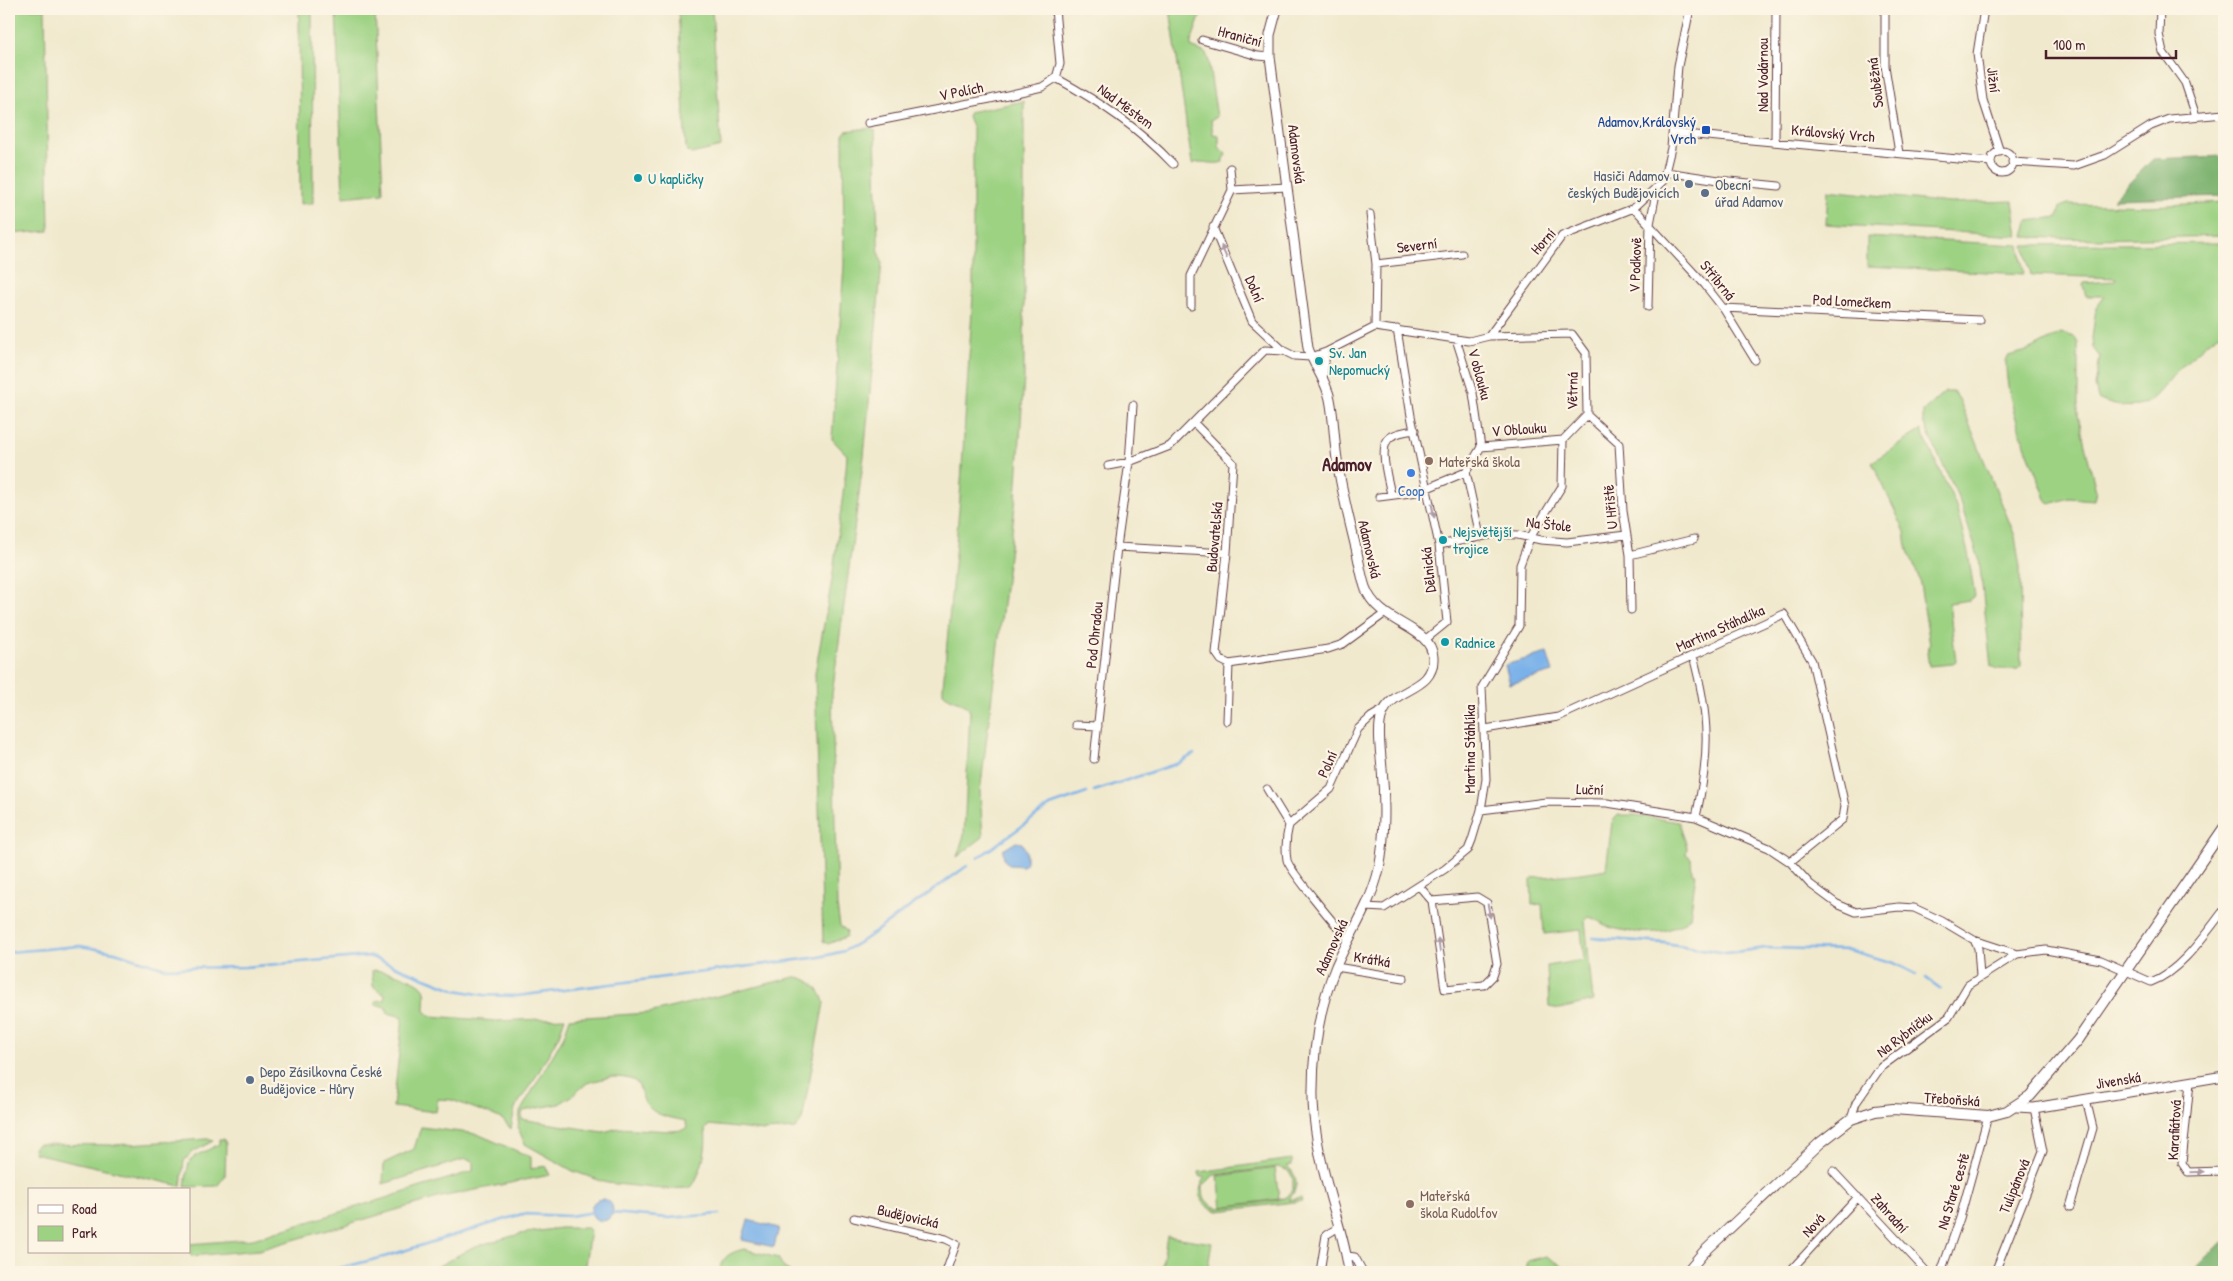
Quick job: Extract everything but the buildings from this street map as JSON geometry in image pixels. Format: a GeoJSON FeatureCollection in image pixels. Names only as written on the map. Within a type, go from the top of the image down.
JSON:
{"type":"FeatureCollection","features":[{"type":"Feature","properties":{"kind":"main road","name":"Třeboňská"},"geometry":{"type":"LineString","coordinates":[[1690,1271],[1703,1253],[1813,1150],[1851,1119],[1875,1111],[1893,1109],[1988,1116],[2017,1107],[2030,1096],[2078,1040],[2224,828]]}},
{"type":"Feature","properties":{"kind":"street"},"geometry":{"type":"LineString","coordinates":[[1055,9],[1060,64],[1056,78]]}},
{"type":"Feature","properties":{"kind":"street","name":"Adamovská"},"geometry":{"type":"LineString","coordinates":[[1277,9],[1270,35],[1270,57],[1311,357],[1323,379],[1330,398],[1345,502],[1365,587],[1374,603],[1384,614],[1426,639]]}},
{"type":"Feature","properties":{"kind":"street","name":"Horní"},"geometry":{"type":"LineString","coordinates":[[1489,336],[1562,236],[1634,208],[1663,181],[1674,133],[1678,66],[1690,9]]}},
{"type":"Feature","properties":{"kind":"street","name":"Nad Vodárnou"},"geometry":{"type":"LineString","coordinates":[[1775,142],[1776,9]]}},
{"type":"Feature","properties":{"kind":"street","name":"Souběžná"},"geometry":{"type":"LineString","coordinates":[[1885,9],[1885,66],[1898,153]]}},
{"type":"Feature","properties":{"kind":"street","name":"Jižní"},"geometry":{"type":"LineString","coordinates":[[1984,9],[1977,54],[1983,100],[2000,152]]}},
{"type":"Feature","properties":{"kind":"street"},"geometry":{"type":"LineString","coordinates":[[2160,9],[2159,34],[2163,52],[2185,83],[2196,116]]}},
{"type":"Feature","properties":{"kind":"street","name":"Hraniční"},"geometry":{"type":"LineString","coordinates":[[1202,40],[1258,56],[1270,57]]}},
{"type":"Feature","properties":{"kind":"street","name":"V Polích"},"geometry":{"type":"LineString","coordinates":[[868,123],[990,100],[1042,87],[1056,78]]}},
{"type":"Feature","properties":{"kind":"street","name":"Nad Městem"},"geometry":{"type":"LineString","coordinates":[[1056,78],[1114,112],[1154,144],[1173,164]]}},
{"type":"Feature","properties":{"kind":"street"},"geometry":{"type":"LineString","coordinates":[[2012,162],[2058,166],[2089,162],[2151,126],[2169,119],[2224,114]]}},
{"type":"Feature","properties":{"kind":"street","name":"Královský Vrch"},"geometry":{"type":"LineString","coordinates":[[1674,133],[1991,162]]}},
{"type":"Feature","properties":{"kind":"street"},"geometry":{"type":"LineString","coordinates":[[2000,152],[2007,153],[2012,162],[2007,171],[2001,173],[1995,170],[1991,162],[1993,156],[2000,152]]}},
{"type":"Feature","properties":{"kind":"street"},"geometry":{"type":"LineString","coordinates":[[1191,306],[1190,276],[1232,190],[1230,168]]}},
{"type":"Feature","properties":{"kind":"street"},"geometry":{"type":"LineString","coordinates":[[1666,172],[1780,186]]}},
{"type":"Feature","properties":{"kind":"street"},"geometry":{"type":"LineString","coordinates":[[1232,190],[1287,187]]}},
{"type":"Feature","properties":{"kind":"street"},"geometry":{"type":"LineString","coordinates":[[1650,224],[1657,187]]}},
{"type":"Feature","properties":{"kind":"street","name":"Stříbrná"},"geometry":{"type":"LineString","coordinates":[[1634,208],[1723,308],[1756,360]]}},
{"type":"Feature","properties":{"kind":"street"},"geometry":{"type":"LineString","coordinates":[[1370,214],[1376,264],[1375,327]]}},
{"type":"Feature","properties":{"kind":"street","name":"V Podkově"},"geometry":{"type":"LineString","coordinates":[[1648,307],[1650,224]]}},
{"type":"Feature","properties":{"kind":"street","name":"Dolní"},"geometry":{"type":"LineString","coordinates":[[1213,227],[1252,321],[1284,351]]}},
{"type":"Feature","properties":{"kind":"street","name":"Severní"},"geometry":{"type":"LineString","coordinates":[[1376,264],[1462,254]]}},
{"type":"Feature","properties":{"kind":"street","name":"Pod Lomečkem"},"geometry":{"type":"LineString","coordinates":[[1723,308],[1980,320]]}},
{"type":"Feature","properties":{"kind":"street"},"geometry":{"type":"LineString","coordinates":[[1108,466],[1129,462],[1170,446],[1265,350],[1284,351],[1294,356],[1311,357],[1326,352],[1375,327],[1397,328],[1456,339],[1469,340],[1489,336]]}},
{"type":"Feature","properties":{"kind":"street","name":"Dělnická"},"geometry":{"type":"LineString","coordinates":[[1397,328],[1415,430],[1439,544],[1447,622],[1426,639]]}},
{"type":"Feature","properties":{"kind":"street","name":"Větrná"},"geometry":{"type":"LineString","coordinates":[[1489,336],[1572,334],[1586,353],[1588,415],[1563,440]]}},
{"type":"Feature","properties":{"kind":"street","name":"V oblouku"},"geometry":{"type":"LineString","coordinates":[[1456,339],[1473,393],[1481,446]]}},
{"type":"Feature","properties":{"kind":"street"},"geometry":{"type":"LineString","coordinates":[[1323,379],[1326,352]]}},
{"type":"Feature","properties":{"kind":"street","name":"Pod Ohradou"},"geometry":{"type":"LineString","coordinates":[[1094,760],[1134,405]]}},
{"type":"Feature","properties":{"kind":"street","name":"U Hřiště"},"geometry":{"type":"LineString","coordinates":[[1588,415],[1619,444],[1626,535],[1630,555],[1631,610]]}},
{"type":"Feature","properties":{"kind":"street","name":"Budovatelská"},"geometry":{"type":"LineString","coordinates":[[1194,423],[1233,463],[1227,553],[1216,652],[1221,660],[1229,664]]}},
{"type":"Feature","properties":{"kind":"street"},"geometry":{"type":"LineString","coordinates":[[1392,495],[1383,455],[1385,444],[1393,435],[1415,430]]}},
{"type":"Feature","properties":{"kind":"street"},"geometry":{"type":"LineString","coordinates":[[1530,538],[1562,486],[1563,440]]}},
{"type":"Feature","properties":{"kind":"street","name":"V Oblouku"},"geometry":{"type":"LineString","coordinates":[[1466,472],[1481,446],[1563,440]]}},
{"type":"Feature","properties":{"kind":"street"},"geometry":{"type":"LineString","coordinates":[[1379,496],[1418,492],[1466,472],[1480,536]]}},
{"type":"Feature","properties":{"kind":"street","name":"Na Štole"},"geometry":{"type":"LineString","coordinates":[[1439,544],[1480,536],[1518,534],[1530,538],[1567,542],[1626,535]]}},
{"type":"Feature","properties":{"kind":"street","name":"Martina Stáhlíka"},"geometry":{"type":"LineString","coordinates":[[1481,810],[1486,779],[1482,687],[1519,626],[1520,564],[1530,538]]}},
{"type":"Feature","properties":{"kind":"street"},"geometry":{"type":"LineString","coordinates":[[1630,555],[1694,539]]}},
{"type":"Feature","properties":{"kind":"street"},"geometry":{"type":"LineString","coordinates":[[1117,547],[1227,553]]}},
{"type":"Feature","properties":{"kind":"street"},"geometry":{"type":"LineString","coordinates":[[1227,721],[1229,664],[1328,649],[1343,644],[1384,614]]}},
{"type":"Feature","properties":{"kind":"street","name":"Martina Stáhalíka"},"geometry":{"type":"LineString","coordinates":[[1485,729],[1558,717],[1784,614],[1812,661],[1845,806],[1844,819],[1790,862]]}},
{"type":"Feature","properties":{"kind":"street"},"geometry":{"type":"LineString","coordinates":[[1383,710],[1391,700],[1425,680],[1431,667],[1432,653],[1426,639]]}},
{"type":"Feature","properties":{"kind":"street"},"geometry":{"type":"LineString","coordinates":[[1693,656],[1702,689],[1707,726],[1706,774],[1696,817]]}},
{"type":"Feature","properties":{"kind":"street","name":"Adamovská"},"geometry":{"type":"LineString","coordinates":[[1350,1272],[1351,1257],[1340,1227],[1320,1154],[1315,1129],[1313,1088],[1318,1026],[1336,967],[1365,907],[1378,870],[1382,841],[1383,772],[1380,731],[1383,710]]}},
{"type":"Feature","properties":{"kind":"street","name":"Polní"},"geometry":{"type":"LineString","coordinates":[[1289,825],[1331,789],[1358,730],[1371,717],[1383,710]]}},
{"type":"Feature","properties":{"kind":"street"},"geometry":{"type":"LineString","coordinates":[[1076,725],[1098,726]]}},
{"type":"Feature","properties":{"kind":"street"},"geometry":{"type":"LineString","coordinates":[[1267,789],[1289,825],[1286,840],[1287,862],[1300,882],[1349,939]]}},
{"type":"Feature","properties":{"kind":"street","name":"Luční"},"geometry":{"type":"LineString","coordinates":[[1481,810],[1546,802],[1607,803],[1696,817],[1769,848],[1790,862]]}},
{"type":"Feature","properties":{"kind":"street"},"geometry":{"type":"LineString","coordinates":[[1365,907],[1384,908],[1445,869],[1468,850],[1481,810]]}},
{"type":"Feature","properties":{"kind":"street","name":"Na Rybníčku"},"geometry":{"type":"LineString","coordinates":[[1790,862],[1810,884],[1837,904],[1856,912],[1900,907],[1914,908],[1942,921],[1974,940],[2017,954]]}},
{"type":"Feature","properties":{"kind":"street"},"geometry":{"type":"LineString","coordinates":[[1419,886],[1432,901],[1445,989],[1484,985],[1493,976],[1497,964],[1487,903],[1477,897],[1432,901]]}},
{"type":"Feature","properties":{"kind":"street","name":"Na Rybníčku"},"geometry":{"type":"LineString","coordinates":[[1851,1119],[1856,1103],[1881,1067],[1949,1017],[1968,985],[2017,954],[2046,950],[2100,960],[2151,982],[2160,979],[2188,955],[2224,910]]}},
{"type":"Feature","properties":{"kind":"street"},"geometry":{"type":"LineString","coordinates":[[1974,940],[1978,948],[1980,976]]}},
{"type":"Feature","properties":{"kind":"street","name":"Krátká"},"geometry":{"type":"LineString","coordinates":[[1336,967],[1404,978]]}},
{"type":"Feature","properties":{"kind":"street","name":"Jivenská"},"geometry":{"type":"LineString","coordinates":[[2017,1107],[2034,1108],[2224,1076]]}},
{"type":"Feature","properties":{"kind":"street","name":"Karafiátová"},"geometry":{"type":"LineString","coordinates":[[2190,1082],[2182,1163],[2188,1172],[2224,1171]]}},
{"type":"Feature","properties":{"kind":"street"},"geometry":{"type":"LineString","coordinates":[[2070,1206],[2093,1128],[2086,1098]]}},
{"type":"Feature","properties":{"kind":"street","name":"Tulipánová"},"geometry":{"type":"LineString","coordinates":[[1995,1272],[2042,1151],[2034,1108]]}},
{"type":"Feature","properties":{"kind":"street","name":"Na Staré cestě"},"geometry":{"type":"LineString","coordinates":[[1941,1272],[1960,1218],[1988,1116]]}},
{"type":"Feature","properties":{"kind":"street","name":"Zahradní"},"geometry":{"type":"LineString","coordinates":[[1833,1171],[1927,1272]]}},
{"type":"Feature","properties":{"kind":"street","name":"Nová"},"geometry":{"type":"LineString","coordinates":[[1789,1272],[1858,1197]]}},
{"type":"Feature","properties":{"kind":"street","name":"Budějovická"},"geometry":{"type":"LineString","coordinates":[[854,1218],[946,1239],[956,1244],[946,1272]]}},
{"type":"Feature","properties":{"kind":"street"},"geometry":{"type":"LineString","coordinates":[[1320,1272],[1326,1235],[1340,1227]]}},
{"type":"Feature","properties":{"kind":"street"},"geometry":{"type":"LineString","coordinates":[[1351,1257],[1362,1272]]}},
{"type":"Feature","properties":{"kind":"green space"},"geometry":{"type":"Polygon","coordinates":[[[9,9],[45,9],[49,231],[9,234],[9,9]]]}},
{"type":"Feature","properties":{"kind":"green space"},"geometry":{"type":"Polygon","coordinates":[[[299,9],[312,9],[313,203],[300,204],[299,9]]]}},
{"type":"Feature","properties":{"kind":"green space"},"geometry":{"type":"Polygon","coordinates":[[[336,9],[375,9],[383,193],[343,197],[336,9]]]}},
{"type":"Feature","properties":{"kind":"green space"},"geometry":{"type":"Polygon","coordinates":[[[678,9],[712,9],[721,147],[691,154],[686,149],[678,9]]]}},
{"type":"Feature","properties":{"kind":"green space"},"geometry":{"type":"Polygon","coordinates":[[[1170,9],[1203,9],[1191,42],[1191,47],[1206,53],[1208,59],[1217,117],[1211,120],[1213,134],[1219,135],[1219,147],[1226,154],[1223,162],[1192,164],[1170,9]]]}},
{"type":"Feature","properties":{"kind":"green space"},"geometry":{"type":"Polygon","coordinates":[[[1024,101],[1024,377],[1016,498],[980,793],[983,837],[957,857],[964,835],[970,712],[962,703],[946,696],[943,693],[943,687],[960,498],[973,295],[973,128],[968,117],[969,112],[1024,101]]]}},
{"type":"Feature","properties":{"kind":"green space"},"geometry":{"type":"Polygon","coordinates":[[[869,128],[875,130],[878,240],[879,255],[882,262],[864,456],[832,694],[837,906],[840,926],[847,931],[846,937],[828,944],[823,941],[815,673],[832,580],[847,455],[832,439],[844,265],[843,135],[846,131],[869,128]]]}},
{"type":"Feature","properties":{"kind":"green space"},"geometry":{"type":"Polygon","coordinates":[[[2224,156],[2224,196],[2113,199],[2153,159],[2224,156]]]}},
{"type":"Feature","properties":{"kind":"green space"},"geometry":{"type":"Polygon","coordinates":[[[1828,190],[1950,203],[2013,201],[2018,236],[1826,224],[1828,190]]]}},
{"type":"Feature","properties":{"kind":"green space"},"geometry":{"type":"Polygon","coordinates":[[[2224,202],[2224,236],[2097,239],[2024,237],[2028,221],[2058,217],[2060,207],[2068,204],[2150,206],[2224,202]]]}},
{"type":"Feature","properties":{"kind":"green space"},"geometry":{"type":"Polygon","coordinates":[[[1867,237],[2019,245],[2024,274],[1867,266],[1867,237]]]}},
{"type":"Feature","properties":{"kind":"green space"},"geometry":{"type":"Polygon","coordinates":[[[2224,243],[2224,292],[2218,294],[2224,300],[2224,331],[2188,360],[2157,395],[2147,403],[2137,406],[2125,406],[2113,405],[2098,399],[2095,386],[2100,357],[2093,348],[2092,338],[2096,308],[2105,296],[2086,296],[2083,285],[2084,283],[2115,281],[2117,278],[2031,275],[2024,245],[2224,243]]]}},
{"type":"Feature","properties":{"kind":"green space"},"geometry":{"type":"Polygon","coordinates":[[[2061,333],[2075,337],[2078,342],[2078,415],[2096,491],[2094,500],[2069,498],[2050,504],[2046,499],[2026,449],[2014,413],[2007,378],[2006,361],[2008,356],[2027,351],[2061,333]]]}},
{"type":"Feature","properties":{"kind":"green space"},"geometry":{"type":"Polygon","coordinates":[[[1945,392],[1954,392],[1959,399],[2015,536],[2020,568],[2021,666],[2018,669],[1997,669],[1991,666],[1979,559],[1959,499],[1923,422],[1923,412],[1945,392]]]}},
{"type":"Feature","properties":{"kind":"green space"},"geometry":{"type":"Polygon","coordinates":[[[1921,430],[1955,503],[1968,553],[1975,596],[1970,600],[1949,603],[1956,662],[1953,664],[1929,666],[1927,653],[1930,644],[1919,578],[1907,548],[1905,532],[1872,462],[1921,430]]]}},
{"type":"Feature","properties":{"kind":"green space"},"geometry":{"type":"Polygon","coordinates":[[[1618,815],[1635,815],[1679,822],[1687,847],[1686,854],[1691,858],[1692,873],[1696,874],[1690,917],[1673,928],[1663,931],[1632,932],[1606,926],[1588,917],[1585,920],[1593,1001],[1560,1009],[1549,1007],[1547,966],[1584,960],[1581,930],[1544,934],[1542,904],[1532,905],[1531,880],[1533,878],[1606,869],[1612,822],[1618,815]]]}},
{"type":"Feature","properties":{"kind":"green space"},"geometry":{"type":"Polygon","coordinates":[[[372,970],[402,976],[417,982],[425,991],[425,1011],[431,1016],[496,1021],[565,1018],[559,1035],[537,1075],[515,1108],[511,1129],[503,1120],[495,1116],[452,1100],[438,1099],[436,1112],[393,1107],[403,1017],[388,1013],[386,1007],[375,1004],[376,1001],[385,1000],[385,995],[373,986],[372,970]]]}},
{"type":"Feature","properties":{"kind":"green space"},"geometry":{"type":"Polygon","coordinates":[[[795,977],[805,979],[814,985],[823,998],[824,1003],[802,1120],[795,1129],[764,1131],[709,1125],[705,1130],[706,1144],[702,1165],[693,1185],[688,1188],[662,1189],[607,1183],[573,1171],[525,1144],[518,1128],[520,1112],[564,1036],[570,1018],[649,1013],[795,977]],[[610,1077],[587,1083],[559,1104],[523,1111],[521,1119],[603,1132],[619,1128],[671,1131],[683,1130],[687,1127],[685,1121],[663,1116],[652,1110],[646,1103],[637,1083],[623,1078],[610,1077]]]}},
{"type":"Feature","properties":{"kind":"green space"},"geometry":{"type":"Polygon","coordinates":[[[421,1127],[477,1134],[531,1157],[531,1169],[545,1166],[550,1175],[441,1197],[259,1250],[191,1256],[190,1244],[253,1239],[473,1171],[473,1161],[465,1159],[383,1184],[384,1163],[414,1149],[421,1127]]]}},
{"type":"Feature","properties":{"kind":"green space"},"geometry":{"type":"Polygon","coordinates":[[[208,1139],[213,1141],[191,1153],[184,1161],[181,1186],[34,1153],[34,1148],[38,1144],[113,1145],[208,1139]]]}},
{"type":"Feature","properties":{"kind":"green space"},"geometry":{"type":"Polygon","coordinates":[[[219,1139],[224,1139],[226,1144],[225,1176],[217,1186],[185,1187],[188,1167],[192,1158],[219,1144],[219,1139]]]}},
{"type":"Feature","properties":{"kind":"green space"},"geometry":{"type":"Polygon","coordinates":[[[1292,1159],[1292,1165],[1287,1166],[1294,1174],[1296,1187],[1288,1200],[1301,1198],[1302,1201],[1218,1211],[1207,1206],[1201,1198],[1201,1188],[1206,1177],[1200,1177],[1199,1172],[1292,1159]],[[1278,1167],[1214,1175],[1203,1186],[1203,1194],[1208,1203],[1218,1208],[1278,1200],[1287,1197],[1293,1190],[1293,1178],[1289,1171],[1278,1167]]]}},
{"type":"Feature","properties":{"kind":"green space"},"geometry":{"type":"Polygon","coordinates":[[[1275,1168],[1279,1199],[1222,1207],[1218,1176],[1275,1168]]]}},
{"type":"Feature","properties":{"kind":"green space"},"geometry":{"type":"Polygon","coordinates":[[[560,1228],[587,1228],[590,1230],[584,1272],[428,1272],[473,1247],[520,1234],[560,1228]]]}},
{"type":"Feature","properties":{"kind":"green space"},"geometry":{"type":"Polygon","coordinates":[[[1167,1236],[1212,1243],[1207,1272],[1161,1272],[1167,1236]]]}},
{"type":"Feature","properties":{"kind":"green space"},"geometry":{"type":"Polygon","coordinates":[[[2223,1241],[2224,1272],[2192,1272],[2223,1241]]]}},
{"type":"Feature","properties":{"kind":"green space"},"geometry":{"type":"Polygon","coordinates":[[[744,1249],[778,1258],[784,1268],[791,1272],[719,1272],[722,1262],[727,1256],[744,1249]]]}},
{"type":"Feature","properties":{"kind":"green space"},"geometry":{"type":"Polygon","coordinates":[[[1546,1256],[1573,1272],[1526,1272],[1528,1261],[1546,1256]]]}},
{"type":"Feature","properties":{"kind":"water"},"geometry":{"type":"Polygon","coordinates":[[[1547,653],[1553,672],[1510,684],[1505,665],[1547,653]]]}},
{"type":"Feature","properties":{"kind":"water"},"geometry":{"type":"Polygon","coordinates":[[[1016,842],[1022,843],[1026,851],[1026,864],[1023,866],[1009,865],[1004,860],[1003,850],[1016,842]]]}},
{"type":"Feature","properties":{"kind":"water"},"geometry":{"type":"Polygon","coordinates":[[[602,1199],[610,1202],[613,1210],[610,1218],[602,1221],[594,1218],[591,1210],[594,1202],[602,1199]]]}},
{"type":"Feature","properties":{"kind":"water"},"geometry":{"type":"Polygon","coordinates":[[[748,1220],[779,1228],[774,1247],[742,1240],[748,1220]]]}},
{"type":"Feature","properties":{"kind":"waterway"},"geometry":{"type":"LineString","coordinates":[[1094,791],[1179,763],[1194,754]]}},
{"type":"Feature","properties":{"kind":"waterway"},"geometry":{"type":"LineString","coordinates":[[978,858],[1050,806],[1087,793]]}},
{"type":"Feature","properties":{"kind":"waterway"},"geometry":{"type":"LineString","coordinates":[[9,952],[80,946],[115,952],[165,968],[245,967],[369,956],[456,990],[484,995],[517,996],[820,957],[844,951],[865,939],[967,866]]}},
{"type":"Feature","properties":{"kind":"waterway"},"geometry":{"type":"LineString","coordinates":[[1593,938],[1665,943],[1726,953],[1767,948],[1849,950],[1894,963],[1916,974]]}},
{"type":"Feature","properties":{"kind":"waterway"},"geometry":{"type":"LineString","coordinates":[[1926,978],[1941,989]]}},
{"type":"Feature","properties":{"kind":"waterway"},"geometry":{"type":"LineString","coordinates":[[324,1272],[384,1257],[522,1214],[569,1216],[594,1212]]}},
{"type":"Feature","properties":{"kind":"waterway"},"geometry":{"type":"LineString","coordinates":[[612,1213],[669,1218],[720,1214]]}},
{"type":"Feature","properties":{"kind":"place","name":"Adamov,Královský Vrch"},"geometry":{"type":"Point","coordinates":[1706,130]}},
{"type":"Feature","properties":{"kind":"place","name":"U kapličky"},"geometry":{"type":"Point","coordinates":[638,178]}},
{"type":"Feature","properties":{"kind":"place","name":"Hasiči Adamov u českých Budějovicích"},"geometry":{"type":"Point","coordinates":[1689,184]}},
{"type":"Feature","properties":{"kind":"place","name":"Obecní úřad Adamov"},"geometry":{"type":"Point","coordinates":[1705,193]}},
{"type":"Feature","properties":{"kind":"place","name":"Sv. Jan Nepomucký"},"geometry":{"type":"Point","coordinates":[1319,361]}},
{"type":"Feature","properties":{"kind":"place","name":"Mateřská škola"},"geometry":{"type":"Point","coordinates":[1429,461]}},
{"type":"Feature","properties":{"kind":"place","name":"Coop"},"geometry":{"type":"Point","coordinates":[1411,473]}},
{"type":"Feature","properties":{"kind":"place","name":"Nejsvětější trojice"},"geometry":{"type":"Point","coordinates":[1443,540]}},
{"type":"Feature","properties":{"kind":"place","name":"Radnice"},"geometry":{"type":"Point","coordinates":[1445,642]}},
{"type":"Feature","properties":{"kind":"place","name":"Depo Zásilkovna České Budějovice - Hůry"},"geometry":{"type":"Point","coordinates":[250,1080]}},
{"type":"Feature","properties":{"kind":"place","name":"Mateřská škola Rudolfov"},"geometry":{"type":"Point","coordinates":[1410,1204]}},
{"type":"Feature","properties":{"kind":"district","name":"Adamov"},"geometry":{"type":"Point","coordinates":[1347,464]}}]}
